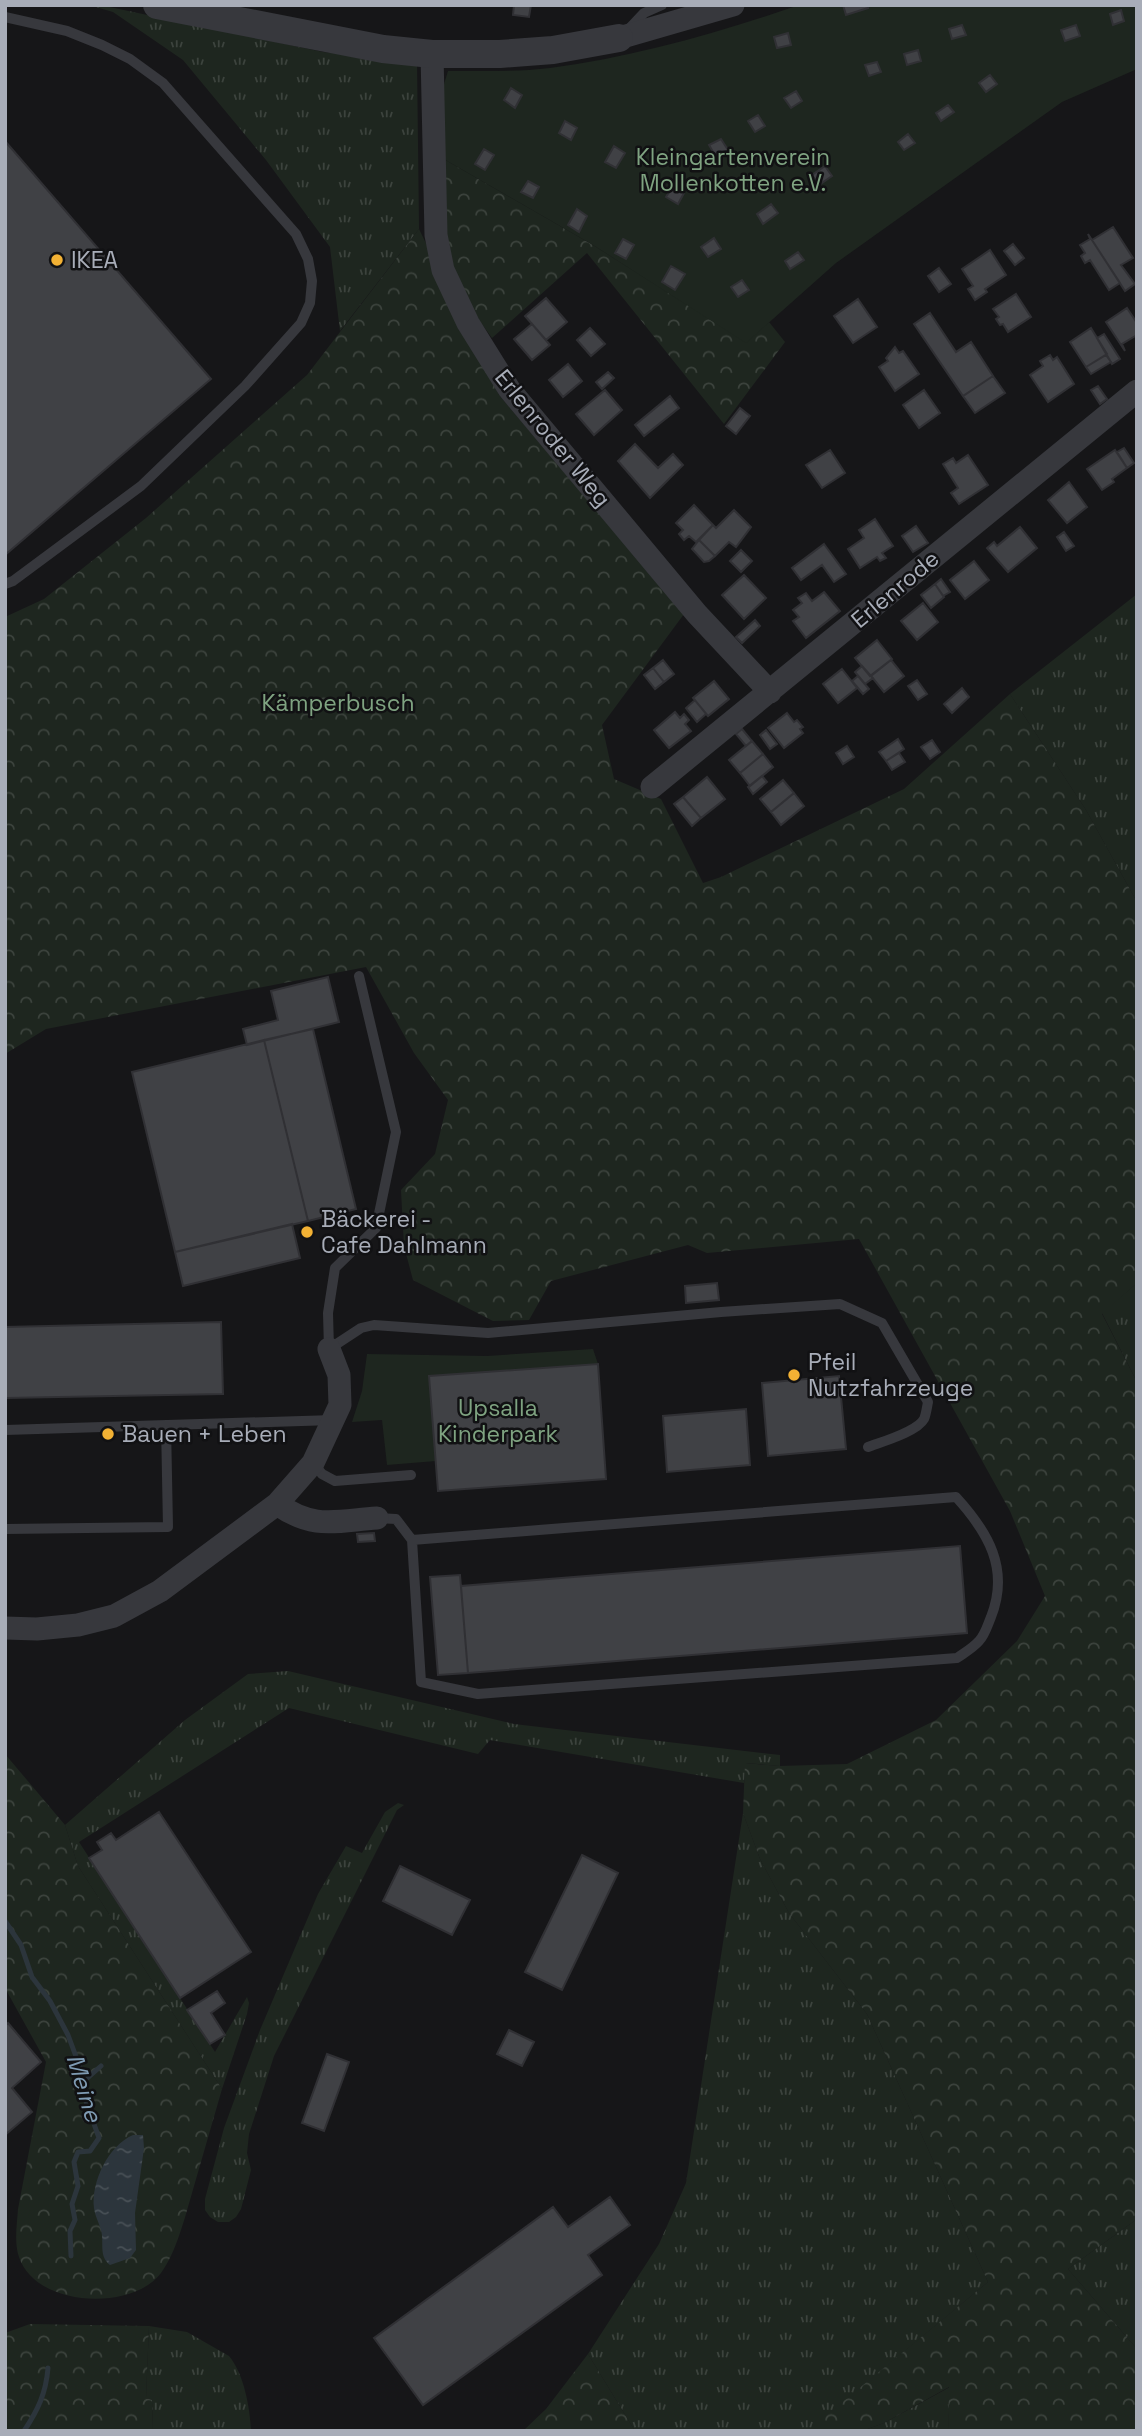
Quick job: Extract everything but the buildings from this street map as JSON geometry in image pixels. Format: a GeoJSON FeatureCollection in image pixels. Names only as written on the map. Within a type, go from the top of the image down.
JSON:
{"type":"FeatureCollection","features":[{"type":"Feature","properties":{"kind":"street"},"geometry":{"type":"LineString","coordinates":[[157,5],[383,49],[432,54],[553,50],[619,38],[733,5]]}},
{"type":"Feature","properties":{"kind":"street","name":"Erlenroder Weg"},"geometry":{"type":"LineString","coordinates":[[432,54],[436,235],[443,270],[468,323],[509,389],[697,614],[771,692]]}},
{"type":"Feature","properties":{"kind":"street","name":"Erlenrode"},"geometry":{"type":"LineString","coordinates":[[652,787],[1137,391]]}},
{"type":"Feature","properties":{"kind":"street"},"geometry":{"type":"LineString","coordinates":[[5,1628],[37,1629],[78,1625],[114,1616],[160,1591],[277,1504],[313,1463],[340,1405],[339,1374],[330,1349]]}},
{"type":"Feature","properties":{"kind":"street"},"geometry":{"type":"LineString","coordinates":[[277,1504],[293,1516],[308,1521],[377,1518]]}},
{"type":"Feature","properties":{"kind":"lane"},"geometry":{"type":"LineString","coordinates":[[619,38],[643,9],[662,5]]}},
{"type":"Feature","properties":{"kind":"lane"},"geometry":{"type":"LineString","coordinates":[[5,17],[67,31],[102,45],[130,59],[163,83],[296,234],[308,259],[312,281],[310,303],[301,323],[245,386],[141,486],[13,581],[5,584]]}},
{"type":"Feature","properties":{"kind":"lane"},"geometry":{"type":"LineString","coordinates":[[330,1349],[328,1313],[335,1268],[376,1228],[396,1132],[359,976]]}},
{"type":"Feature","properties":{"kind":"lane"},"geometry":{"type":"LineString","coordinates":[[330,1349],[361,1328],[374,1325],[488,1333],[840,1304],[882,1323],[928,1402],[924,1419],[918,1426],[867,1447]]}},
{"type":"Feature","properties":{"kind":"lane"},"geometry":{"type":"LineString","coordinates":[[5,1430],[334,1420]]}},
{"type":"Feature","properties":{"kind":"lane"},"geometry":{"type":"LineString","coordinates":[[5,1530],[168,1527],[166,1424]]}},
{"type":"Feature","properties":{"kind":"lane"},"geometry":{"type":"LineString","coordinates":[[313,1463],[322,1474],[335,1481],[411,1475]]}},
{"type":"Feature","properties":{"kind":"lane"},"geometry":{"type":"LineString","coordinates":[[377,1518],[396,1519],[412,1540],[421,1682],[478,1694],[957,1658],[980,1641],[994,1610],[999,1584],[999,1567],[990,1547],[975,1518],[956,1497],[412,1540]]}},
{"type":"Feature","properties":{"kind":"green space"},"geometry":{"type":"Polygon","coordinates":[[[89,5],[100,5],[323,52],[417,63],[419,229],[340,331],[330,247],[266,160],[183,60],[113,12],[89,5]]]}},
{"type":"Feature","properties":{"kind":"green space","name":"Kleingartenverein Mollenkotten e.V."},"geometry":{"type":"Polygon","coordinates":[[[799,5],[1137,5],[1137,69],[1062,102],[836,263],[746,343],[593,245],[442,158],[441,94],[448,71],[537,69],[582,63],[645,51],[799,5]]]}},
{"type":"Feature","properties":{"kind":"green space"},"geometry":{"type":"Polygon","coordinates":[[[442,158],[593,245],[746,342],[769,322],[785,342],[724,424],[587,253],[492,338],[479,320],[447,260],[442,158]]]}},
{"type":"Feature","properties":{"kind":"green space","name":"Kämperbusch"},"geometry":{"type":"Polygon","coordinates":[[[419,229],[499,395],[684,614],[602,725],[614,779],[661,799],[703,883],[721,877],[904,789],[1010,694],[1086,810],[1137,902],[1137,1283],[1102,1314],[1137,1382],[1137,2219],[1068,2269],[1137,2349],[1137,2431],[948,2431],[949,2387],[884,2423],[862,2431],[813,2431],[811,2428],[988,2282],[867,2014],[789,1913],[760,1859],[743,1813],[745,1763],[780,1766],[847,1764],[936,1720],[1017,1641],[1045,1596],[1010,1511],[859,1239],[707,1253],[688,1245],[551,1281],[529,1320],[493,1321],[413,1280],[404,1246],[401,1190],[435,1154],[448,1100],[414,1053],[366,967],[46,1029],[5,1054],[5,617],[44,599],[146,518],[307,375],[419,229]]]}},
{"type":"Feature","properties":{"kind":"green space"},"geometry":{"type":"Polygon","coordinates":[[[1137,594],[1137,902],[1086,810],[1010,694],[1137,594]]]}},
{"type":"Feature","properties":{"kind":"green space"},"geometry":{"type":"Polygon","coordinates":[[[1137,1283],[1137,1382],[1102,1313],[1137,1283]]]}},
{"type":"Feature","properties":{"kind":"green space","name":"Upsalla Kinderpark"},"geometry":{"type":"Polygon","coordinates":[[[593,1349],[598,1364],[606,1479],[438,1491],[436,1461],[387,1465],[382,1420],[352,1422],[362,1391],[367,1354],[487,1356],[593,1349]]]}},
{"type":"Feature","properties":{"kind":"green space"},"geometry":{"type":"Polygon","coordinates":[[[288,1671],[514,1724],[780,1755],[780,1766],[746,1763],[744,1783],[490,1740],[478,1754],[289,1708],[79,1842],[215,2052],[247,1997],[247,2014],[222,2089],[78,1866],[65,1825],[185,1720],[248,1674],[288,1671]]]}},
{"type":"Feature","properties":{"kind":"green space"},"geometry":{"type":"Polygon","coordinates":[[[5,1754],[65,1825],[78,1866],[222,2089],[183,2224],[171,2255],[161,2273],[148,2285],[129,2294],[86,2298],[64,2294],[44,2286],[29,2274],[17,2251],[18,2209],[46,2062],[5,1988],[5,1754]]]}},
{"type":"Feature","properties":{"kind":"green space"},"geometry":{"type":"Polygon","coordinates":[[[398,1803],[404,1805],[397,1810],[274,2056],[249,2134],[247,2153],[251,2170],[241,2209],[229,2222],[218,2222],[205,2210],[205,2199],[224,2128],[260,2030],[318,1894],[346,1846],[362,1853],[385,1812],[398,1803]]]}},
{"type":"Feature","properties":{"kind":"green space"},"geometry":{"type":"Polygon","coordinates":[[[743,1813],[760,1859],[789,1913],[867,2014],[988,2282],[812,2428],[813,2431],[635,2431],[588,2354],[659,2244],[686,2183],[743,1813]]]}},
{"type":"Feature","properties":{"kind":"green space"},"geometry":{"type":"Polygon","coordinates":[[[1137,2219],[1137,2349],[1068,2269],[1137,2219]]]}},
{"type":"Feature","properties":{"kind":"green space"},"geometry":{"type":"Polygon","coordinates":[[[30,2324],[149,2326],[146,2398],[152,2400],[153,2431],[5,2431],[5,2333],[30,2324]]]}},
{"type":"Feature","properties":{"kind":"green space"},"geometry":{"type":"Polygon","coordinates":[[[149,2326],[187,2332],[229,2356],[239,2372],[245,2392],[251,2431],[153,2431],[152,2400],[146,2398],[149,2326]]]}},
{"type":"Feature","properties":{"kind":"green space"},"geometry":{"type":"Polygon","coordinates":[[[588,2354],[635,2431],[523,2431],[546,2409],[588,2354]]]}},
{"type":"Feature","properties":{"kind":"green space"},"geometry":{"type":"Polygon","coordinates":[[[950,2387],[948,2431],[862,2431],[884,2423],[950,2387]]]}},
{"type":"Feature","properties":{"kind":"water"},"geometry":{"type":"Polygon","coordinates":[[[133,2135],[143,2135],[144,2148],[135,2213],[136,2250],[130,2258],[110,2265],[103,2255],[101,2232],[95,2211],[95,2187],[109,2156],[124,2140],[133,2135]]]}},
{"type":"Feature","properties":{"kind":"waterway","name":"Meine"},"geometry":{"type":"LineString","coordinates":[[5,1921],[21,1945],[32,1977],[50,2001],[68,2035],[81,2070],[83,2093],[99,2138],[90,2151],[78,2152],[74,2162],[78,2186],[72,2204],[75,2220],[70,2231],[71,2256]]}},
{"type":"Feature","properties":{"kind":"waterway"},"geometry":{"type":"LineString","coordinates":[[83,2082],[101,2066]]}},
{"type":"Feature","properties":{"kind":"waterway","name":"Meine"},"geometry":{"type":"LineString","coordinates":[[24,2431],[40,2401],[48,2368]]}},
{"type":"Feature","properties":{"kind":"place","name":"IKEA"},"geometry":{"type":"Point","coordinates":[57,260]}},
{"type":"Feature","properties":{"kind":"place","name":"Bäckerei - Cafe Dahlmann"},"geometry":{"type":"Point","coordinates":[307,1232]}},
{"type":"Feature","properties":{"kind":"place","name":"Pfeil Nutzfahrzeuge"},"geometry":{"type":"Point","coordinates":[794,1375]}},
{"type":"Feature","properties":{"kind":"place","name":"Bauen + Leben"},"geometry":{"type":"Point","coordinates":[108,1434]}}]}
